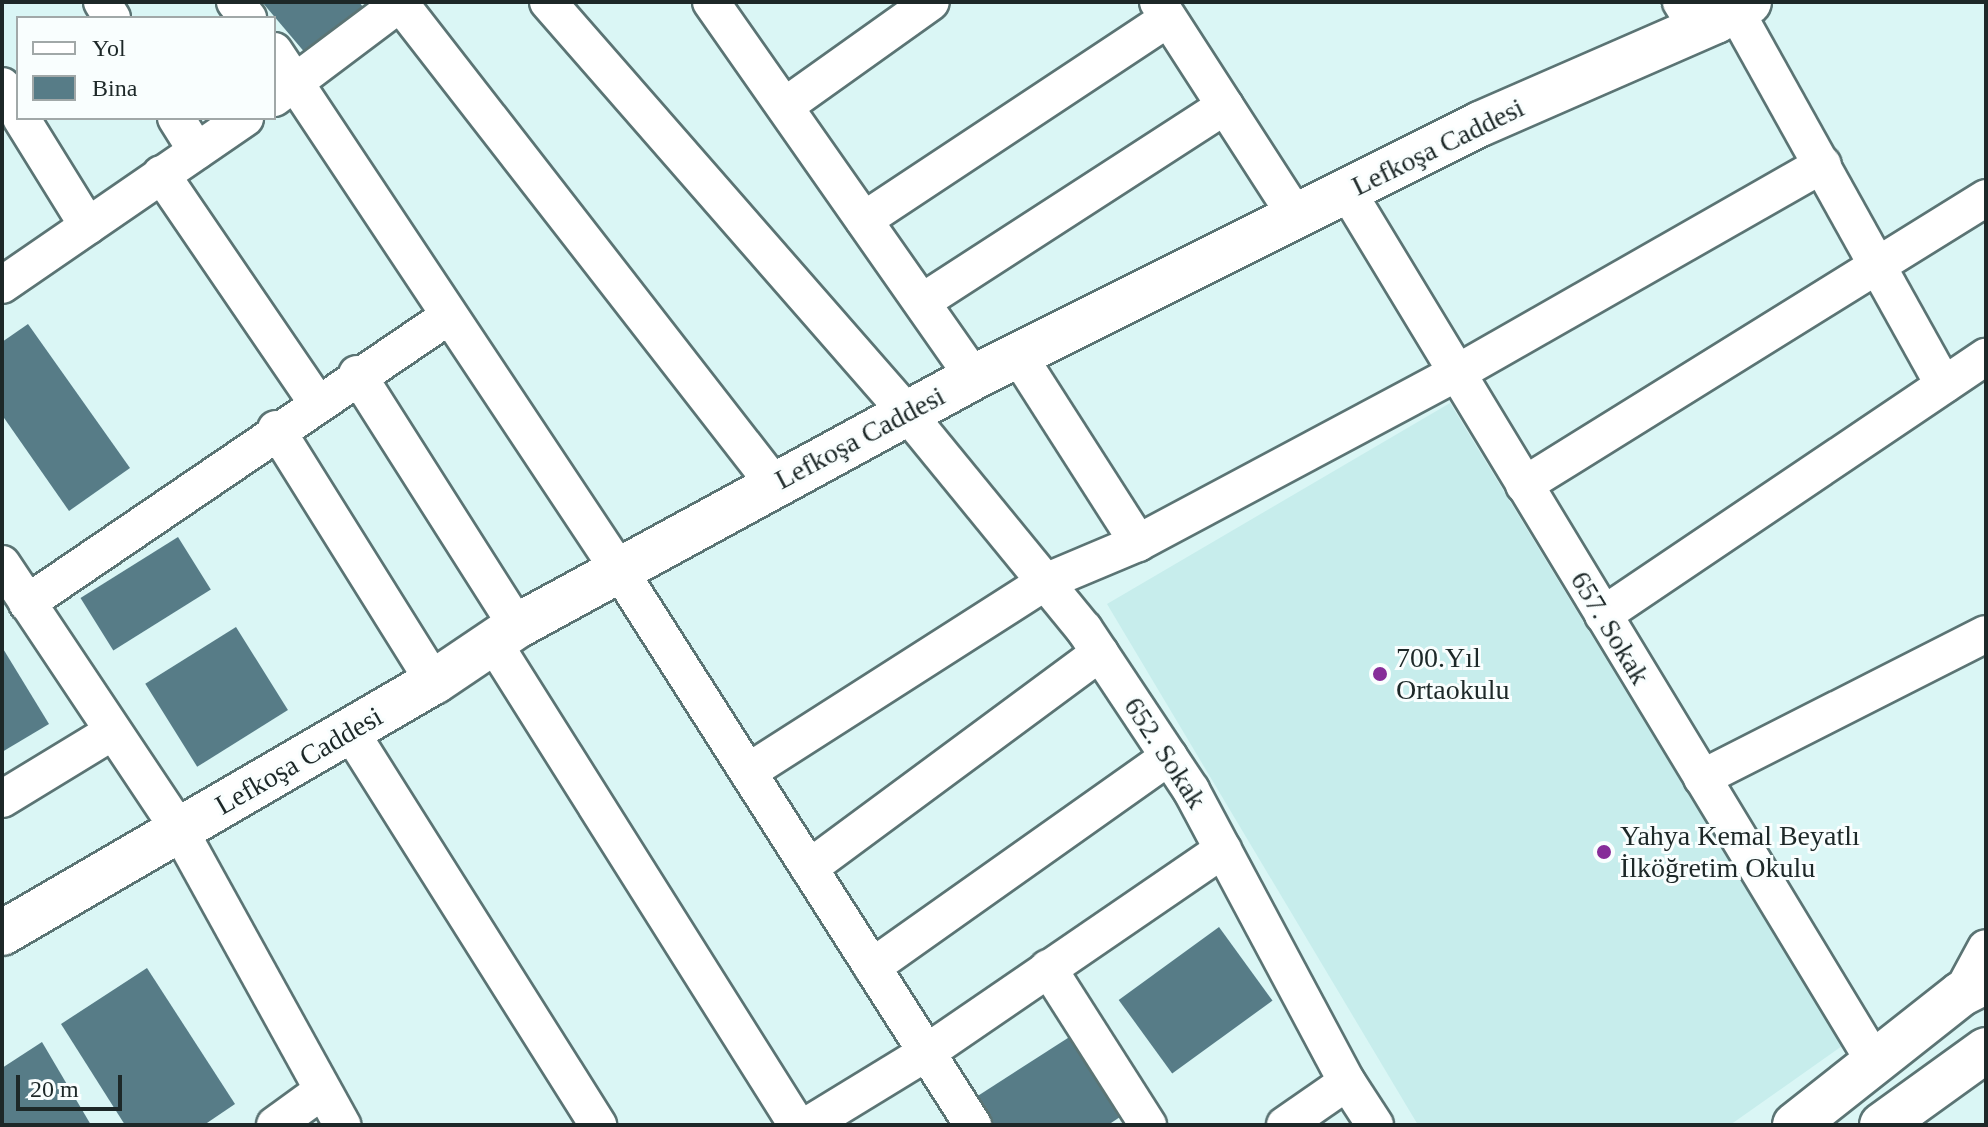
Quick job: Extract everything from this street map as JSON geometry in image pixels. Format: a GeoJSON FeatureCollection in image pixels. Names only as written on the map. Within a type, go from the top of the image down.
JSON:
{"type":"FeatureCollection","features":[{"type":"Feature","properties":{"kind":"street"},"geometry":{"type":"LineString","coordinates":[[286,90],[400,2],[774,484]]}},
{"type":"Feature","properties":{"kind":"street","name":"652. Sokak"},"geometry":{"type":"LineString","coordinates":[[548,2],[907,413],[1100,653],[1169,757],[1223,850],[1347,1082],[1375,1125]]}},
{"type":"Feature","properties":{"kind":"street"},"geometry":{"type":"LineString","coordinates":[[785,106],[931,2]]}},
{"type":"Feature","properties":{"kind":"street"},"geometry":{"type":"LineString","coordinates":[[728,9],[785,106],[974,377]]}},
{"type":"Feature","properties":{"kind":"street"},"geometry":{"type":"LineString","coordinates":[[864,220],[1163,10],[1296,216]]}},
{"type":"Feature","properties":{"kind":"street","name":"Lefkoşa Caddesi"},"geometry":{"type":"LineString","coordinates":[[2,933],[434,682],[505,634],[621,573],[774,484],[974,377],[1480,124],[1716,11]]}},
{"type":"Feature","properties":{"kind":"street"},"geometry":{"type":"LineString","coordinates":[[1716,11],[1823,164],[1944,385]]}},
{"type":"Feature","properties":{"kind":"street"},"geometry":{"type":"LineString","coordinates":[[276,58],[286,90],[449,316],[621,573],[973,1125]]}},
{"type":"Feature","properties":{"kind":"street"},"geometry":{"type":"LineString","coordinates":[[2,86],[16,109]]}},
{"type":"Feature","properties":{"kind":"street"},"geometry":{"type":"LineString","coordinates":[[922,302],[1225,106]]}},
{"type":"Feature","properties":{"kind":"street"},"geometry":{"type":"LineString","coordinates":[[22,120],[88,226]]}},
{"type":"Feature","properties":{"kind":"street"},"geometry":{"type":"LineString","coordinates":[[177,120],[197,151]]}},
{"type":"Feature","properties":{"kind":"street"},"geometry":{"type":"LineString","coordinates":[[2,285],[242,120]]}},
{"type":"Feature","properties":{"kind":"street"},"geometry":{"type":"LineString","coordinates":[[748,772],[1045,582],[1138,543],[1457,373],[1823,164]]}},
{"type":"Feature","properties":{"kind":"street"},"geometry":{"type":"LineString","coordinates":[[161,174],[317,403]]}},
{"type":"Feature","properties":{"kind":"street","name":"657. Sokak"},"geometry":{"type":"LineString","coordinates":[[1347,191],[1876,1064]]}},
{"type":"Feature","properties":{"kind":"street"},"geometry":{"type":"LineString","coordinates":[[1524,485],[1986,198]]}},
{"type":"Feature","properties":{"kind":"street"},"geometry":{"type":"LineString","coordinates":[[27,603],[276,429],[449,316]]}},
{"type":"Feature","properties":{"kind":"street"},"geometry":{"type":"LineString","coordinates":[[1018,355],[1138,543]]}},
{"type":"Feature","properties":{"kind":"street"},"geometry":{"type":"LineString","coordinates":[[1603,615],[1986,357]]}},
{"type":"Feature","properties":{"kind":"street"},"geometry":{"type":"LineString","coordinates":[[357,374],[505,634],[797,1125]]}},
{"type":"Feature","properties":{"kind":"street"},"geometry":{"type":"LineString","coordinates":[[276,429],[434,682]]}},
{"type":"Feature","properties":{"kind":"street"},"geometry":{"type":"LineString","coordinates":[[2,564],[180,831],[342,1125]]}},
{"type":"Feature","properties":{"kind":"street"},"geometry":{"type":"LineString","coordinates":[[1702,778],[1986,634]]}},
{"type":"Feature","properties":{"kind":"street"},"geometry":{"type":"LineString","coordinates":[[809,868],[1100,653]]}},
{"type":"Feature","properties":{"kind":"street"},"geometry":{"type":"LineString","coordinates":[[350,731],[598,1125]]}},
{"type":"Feature","properties":{"kind":"street"},"geometry":{"type":"LineString","coordinates":[[2,799],[112,732]]}},
{"type":"Feature","properties":{"kind":"street"},"geometry":{"type":"LineString","coordinates":[[872,967],[1169,757]]}},
{"type":"Feature","properties":{"kind":"street"},"geometry":{"type":"LineString","coordinates":[[808,1125],[926,1053],[1223,850]]}},
{"type":"Feature","properties":{"kind":"street"},"geometry":{"type":"LineString","coordinates":[[1795,1125],[1974,987],[1986,948]]}},
{"type":"Feature","properties":{"kind":"street"},"geometry":{"type":"LineString","coordinates":[[1048,968],[1148,1125]]}},
{"type":"Feature","properties":{"kind":"street"},"geometry":{"type":"LineString","coordinates":[[1882,1125],[1986,1050]]}},
{"type":"Feature","properties":{"kind":"street"},"geometry":{"type":"LineString","coordinates":[[1285,1125],[1347,1082]]}},
{"type":"Feature","properties":{"kind":"street"},"geometry":{"type":"LineString","coordinates":[[275,1125],[322,1091]]}},
{"type":"Feature","properties":{"kind":"shaded area"},"geometry":{"type":"Polygon","coordinates":[[[1450,403],[1842,1046],[1730,1125],[1418,1125],[1107,604],[1450,403]]]}},
{"type":"Feature","properties":{"kind":"building"},"geometry":{"type":"Polygon","coordinates":[[[262,2],[359,2],[368,13],[312,61],[262,2]]]}},
{"type":"Feature","properties":{"kind":"building"},"geometry":{"type":"Polygon","coordinates":[[[28,324],[130,468],[69,511],[2,415],[2,342],[28,324]]]}},
{"type":"Feature","properties":{"kind":"building"},"geometry":{"type":"Polygon","coordinates":[[[178,537],[211,590],[113,651],[80,598],[178,537]]]}},
{"type":"Feature","properties":{"kind":"building"},"geometry":{"type":"Polygon","coordinates":[[[236,627],[288,710],[197,767],[145,684],[236,627]]]}},
{"type":"Feature","properties":{"kind":"building"},"geometry":{"type":"Polygon","coordinates":[[[2,647],[49,724],[2,752],[2,647]]]}},
{"type":"Feature","properties":{"kind":"building"},"geometry":{"type":"Polygon","coordinates":[[[1219,927],[1272,1001],[1172,1074],[1119,1000],[1219,927]]]}},
{"type":"Feature","properties":{"kind":"building"},"geometry":{"type":"Polygon","coordinates":[[[147,968],[235,1104],[204,1125],[125,1125],[61,1024],[147,968]]]}},
{"type":"Feature","properties":{"kind":"building"},"geometry":{"type":"Polygon","coordinates":[[[1071,1036],[1123,1115],[1108,1125],[990,1125],[973,1099],[1071,1036]]]}},
{"type":"Feature","properties":{"kind":"building"},"geometry":{"type":"Polygon","coordinates":[[[42,1042],[91,1125],[2,1125],[2,1068],[42,1042]]]}},
{"type":"Feature","properties":{"kind":"place","name":"700.Yıl Ortaokulu"},"geometry":{"type":"Point","coordinates":[1380,674]}},
{"type":"Feature","properties":{"kind":"place","name":"Yahya Kemal Beyatlı İlköğretim Okulu"},"geometry":{"type":"Point","coordinates":[1604,852]}}]}
